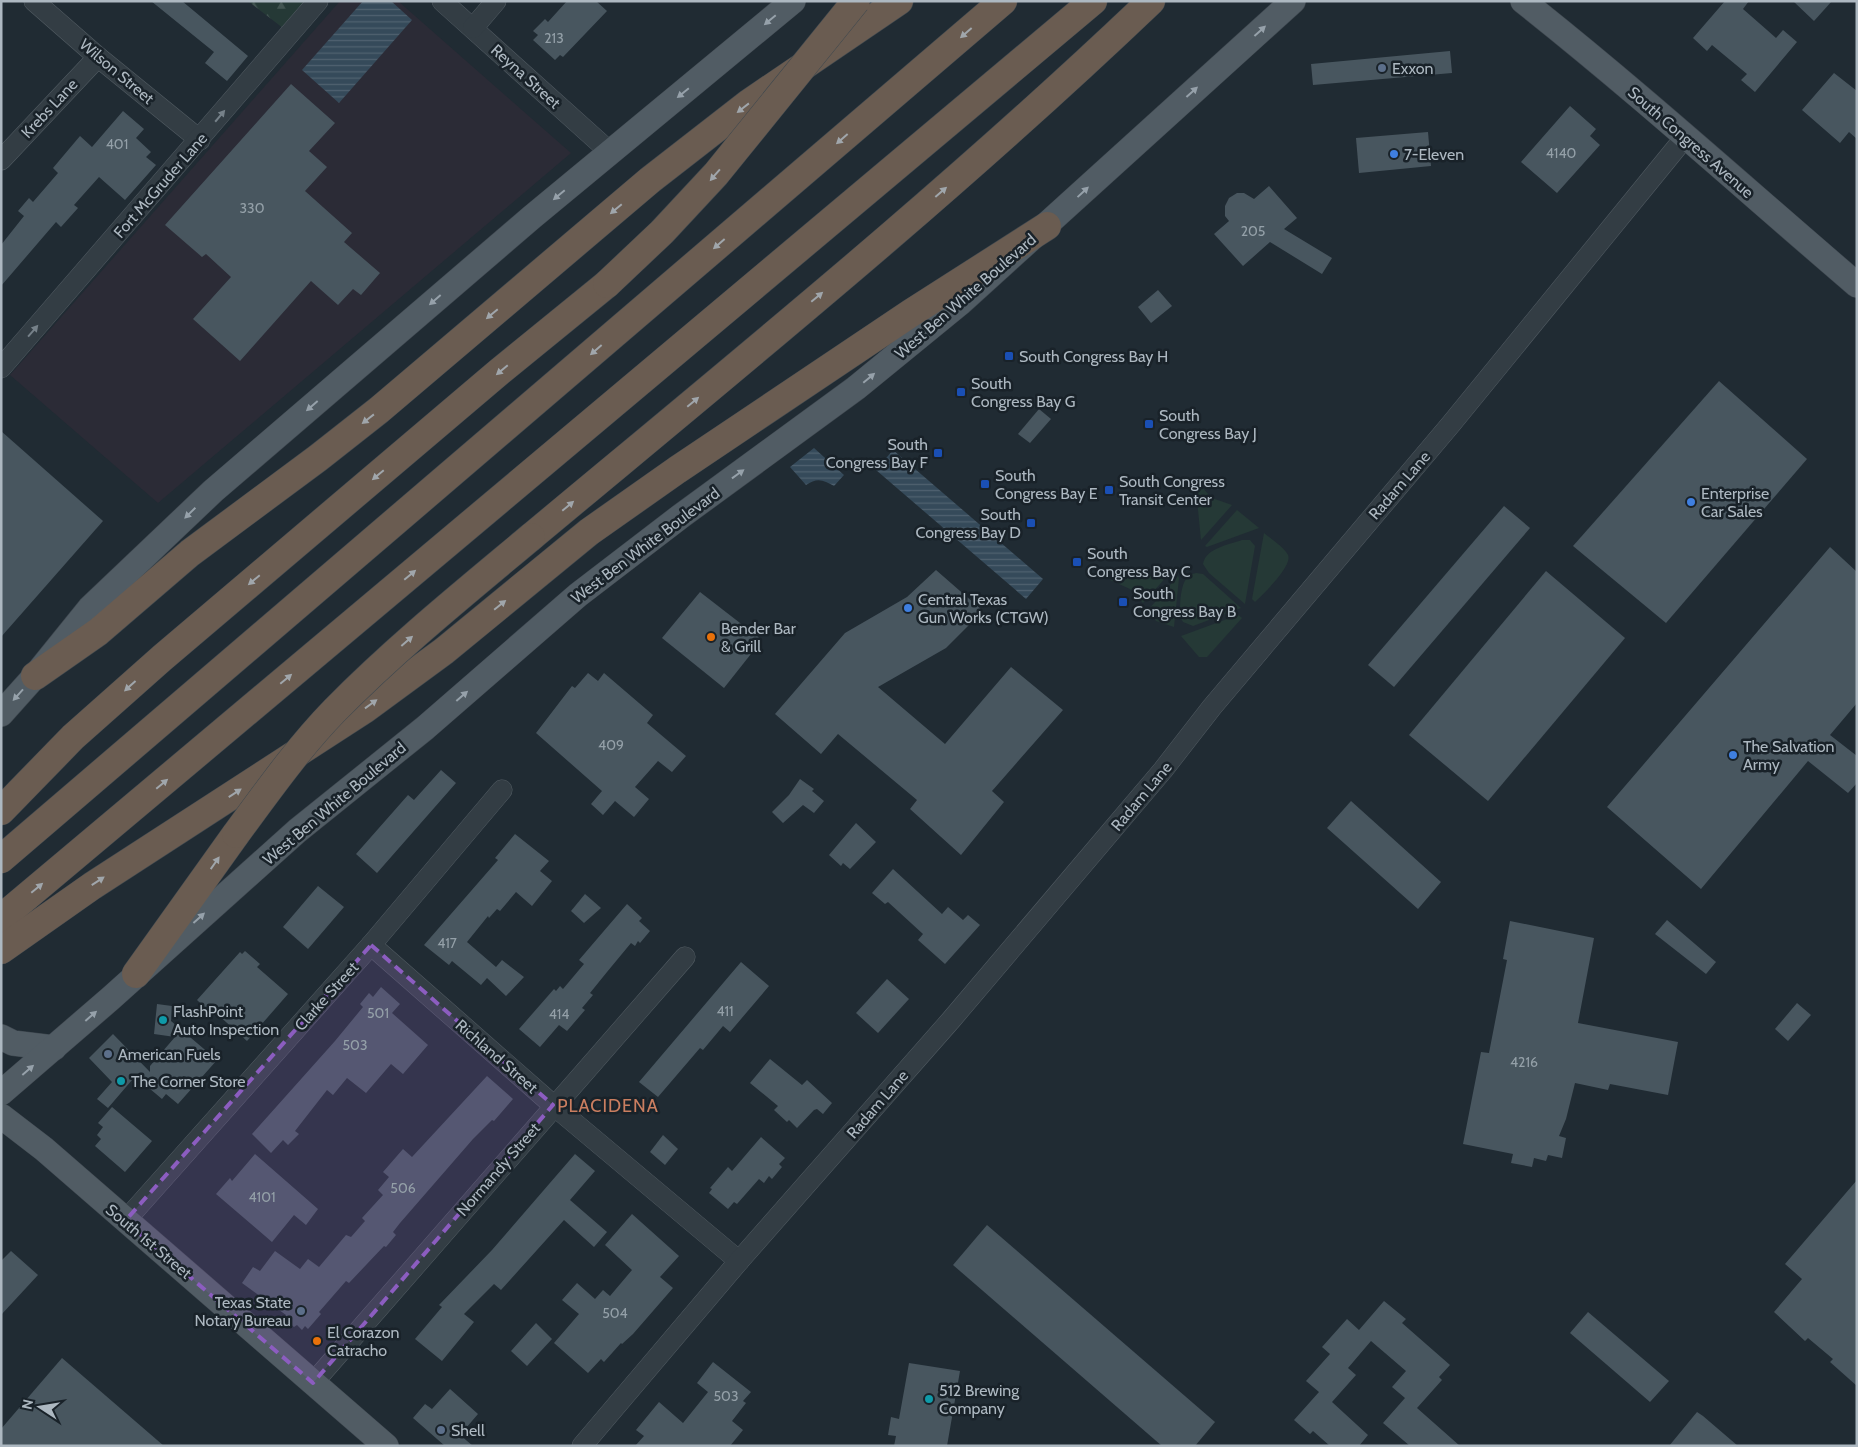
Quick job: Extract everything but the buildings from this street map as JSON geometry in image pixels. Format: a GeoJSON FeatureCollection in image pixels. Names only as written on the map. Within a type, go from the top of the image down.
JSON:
{"type":"FeatureCollection","features":[{"type":"Feature","properties":{"kind":"highway"},"geometry":{"type":"LineString","coordinates":[[1,811],[73,737],[162,658],[499,372],[607,284],[662,232],[716,174],[856,1]]}},
{"type":"Feature","properties":{"kind":"highway"},"geometry":{"type":"LineString","coordinates":[[35,676],[98,632],[190,553],[379,410],[643,186],[704,138],[749,103],[899,1]]}},
{"type":"Feature","properties":{"kind":"highway"},"geometry":{"type":"LineString","coordinates":[[1,859],[1003,1]]}},
{"type":"Feature","properties":{"kind":"highway"},"geometry":{"type":"LineString","coordinates":[[1,921],[28,896],[1092,1]]}},
{"type":"Feature","properties":{"kind":"highway"},"geometry":{"type":"LineString","coordinates":[[136,974],[282,772],[334,711],[405,643],[916,214],[1062,87],[1152,1]]}},
{"type":"Feature","properties":{"kind":"highway"},"geometry":{"type":"LineString","coordinates":[[1,950],[92,886],[364,709],[444,650],[589,532],[677,470],[911,313],[1047,226]]}},
{"type":"Feature","properties":{"kind":"main road"},"geometry":{"type":"LineString","coordinates":[[1,714],[35,676],[90,608],[213,491],[610,152],[793,1]]}},
{"type":"Feature","properties":{"kind":"main road","name":"West Ben White Boulevard"},"geometry":{"type":"LineString","coordinates":[[1,1093],[297,831],[425,728],[578,595],[856,388],[960,303],[1293,1]]}},
{"type":"Feature","properties":{"kind":"main road","name":"South Congress Avenue"},"geometry":{"type":"LineString","coordinates":[[1523,1],[1586,51],[1686,136],[1857,285]]}},
{"type":"Feature","properties":{"kind":"main road"},"geometry":{"type":"LineString","coordinates":[[1,1037],[13,1042],[54,1048]]}},
{"type":"Feature","properties":{"kind":"main road","name":"South 1st Street"},"geometry":{"type":"LineString","coordinates":[[1,1116],[44,1149],[386,1446]]}},
{"type":"Feature","properties":{"kind":"street","name":"Wilson Street"},"geometry":{"type":"LineString","coordinates":[[34,1],[200,140]]}},
{"type":"Feature","properties":{"kind":"street","name":"Fort McGruder Lane"},"geometry":{"type":"LineString","coordinates":[[1,368],[200,140],[318,1]]}},
{"type":"Feature","properties":{"kind":"street","name":"Reyna Street"},"geometry":{"type":"LineString","coordinates":[[442,1],[610,152]]}},
{"type":"Feature","properties":{"kind":"street"},"geometry":{"type":"LineString","coordinates":[[473,28],[496,1]]}},
{"type":"Feature","properties":{"kind":"street","name":"Krebs Lane"},"geometry":{"type":"LineString","coordinates":[[1,160],[98,56]]}},
{"type":"Feature","properties":{"kind":"street","name":"Radam Lane"},"geometry":{"type":"LineString","coordinates":[[582,1446],[739,1261],[951,1020],[1163,770],[1212,707],[1451,424],[1686,136]]}},
{"type":"Feature","properties":{"kind":"street","name":"Clarke Street"},"geometry":{"type":"LineString","coordinates":[[125,1221],[371,945],[502,790]]}},
{"type":"Feature","properties":{"kind":"street","name":"Richland Street"},"geometry":{"type":"LineString","coordinates":[[371,945],[553,1105],[739,1261]]}},
{"type":"Feature","properties":{"kind":"street","name":"Normandy Street"},"geometry":{"type":"LineString","coordinates":[[313,1383],[553,1105],[685,957]]}},
{"type":"Feature","properties":{"kind":"highlighted area"},"geometry":{"type":"Polygon","coordinates":[[[371,945],[553,1105],[313,1383],[125,1221],[371,945]]]}},
{"type":"Feature","properties":{"kind":"shaded area"},"geometry":{"type":"Polygon","coordinates":[[[340,1],[398,1],[571,153],[158,503],[10,375],[340,1]]]}},
{"type":"Feature","properties":{"kind":"green space"},"geometry":{"type":"Polygon","coordinates":[[[248,1],[306,1],[283,28],[248,1]]]}},
{"type":"Feature","properties":{"kind":"green space"},"geometry":{"type":"Polygon","coordinates":[[[1195,480],[1212,498],[1232,505],[1201,540],[1195,480]]]}},
{"type":"Feature","properties":{"kind":"green space"},"geometry":{"type":"Polygon","coordinates":[[[1237,510],[1259,528],[1207,547],[1205,546],[1237,510]]]}},
{"type":"Feature","properties":{"kind":"green space"},"geometry":{"type":"Polygon","coordinates":[[[1264,533],[1284,549],[1288,555],[1288,560],[1282,573],[1255,602],[1252,599],[1264,533]]]}},
{"type":"Feature","properties":{"kind":"green space"},"geometry":{"type":"Polygon","coordinates":[[[1242,540],[1250,540],[1255,546],[1245,604],[1209,573],[1203,564],[1208,554],[1242,540]]]}},
{"type":"Feature","properties":{"kind":"green space"},"geometry":{"type":"Polygon","coordinates":[[[1196,573],[1203,574],[1241,608],[1193,626],[1183,622],[1180,607],[1182,588],[1188,577],[1196,573]]]}},
{"type":"Feature","properties":{"kind":"green space"},"geometry":{"type":"Polygon","coordinates":[[[1169,574],[1143,603],[1130,589],[1110,580],[1169,574]]]}},
{"type":"Feature","properties":{"kind":"green space"},"geometry":{"type":"Polygon","coordinates":[[[1178,576],[1174,627],[1156,621],[1148,610],[1178,576]]]}},
{"type":"Feature","properties":{"kind":"green space"},"geometry":{"type":"Polygon","coordinates":[[[1238,615],[1242,618],[1207,657],[1199,657],[1181,636],[1238,615]]]}},
{"type":"Feature","properties":{"kind":"water"},"geometry":{"type":"Polygon","coordinates":[[[363,1],[391,1],[412,20],[339,103],[302,70],[363,1]]]}},
{"type":"Feature","properties":{"kind":"water"},"geometry":{"type":"Polygon","coordinates":[[[814,448],[844,475],[834,486],[820,480],[806,485],[790,467],[814,448]]]}},
{"type":"Feature","properties":{"kind":"water"},"geometry":{"type":"Polygon","coordinates":[[[893,450],[1043,579],[1026,599],[876,470],[893,450]]]}},
{"type":"Feature","properties":{"kind":"place","name":"Exxon"},"geometry":{"type":"Point","coordinates":[1382,68]}},
{"type":"Feature","properties":{"kind":"place","name":"7-Eleven"},"geometry":{"type":"Point","coordinates":[1394,154]}},
{"type":"Feature","properties":{"kind":"place","name":"South Congress Bay H"},"geometry":{"type":"Point","coordinates":[1009,356]}},
{"type":"Feature","properties":{"kind":"place","name":"South Congress Bay G"},"geometry":{"type":"Point","coordinates":[961,392]}},
{"type":"Feature","properties":{"kind":"place","name":"South Congress Bay J"},"geometry":{"type":"Point","coordinates":[1149,424]}},
{"type":"Feature","properties":{"kind":"place","name":"South Congress Bay F"},"geometry":{"type":"Point","coordinates":[938,453]}},
{"type":"Feature","properties":{"kind":"place","name":"South Congress Bay E"},"geometry":{"type":"Point","coordinates":[985,484]}},
{"type":"Feature","properties":{"kind":"place","name":"South Congress Transit Center"},"geometry":{"type":"Point","coordinates":[1109,490]}},
{"type":"Feature","properties":{"kind":"place","name":"Enterprise Car Sales"},"geometry":{"type":"Point","coordinates":[1691,502]}},
{"type":"Feature","properties":{"kind":"place","name":"South Congress Bay D"},"geometry":{"type":"Point","coordinates":[1031,523]}},
{"type":"Feature","properties":{"kind":"place","name":"South Congress Bay C"},"geometry":{"type":"Point","coordinates":[1077,562]}},
{"type":"Feature","properties":{"kind":"place","name":"South Congress Bay B"},"geometry":{"type":"Point","coordinates":[1123,602]}},
{"type":"Feature","properties":{"kind":"place","name":"Central Texas Gun Works (CTGW)"},"geometry":{"type":"Point","coordinates":[908,608]}},
{"type":"Feature","properties":{"kind":"place","name":"Bender Bar & Grill"},"geometry":{"type":"Point","coordinates":[711,637]}},
{"type":"Feature","properties":{"kind":"place","name":"The Salvation Army"},"geometry":{"type":"Point","coordinates":[1733,755]}},
{"type":"Feature","properties":{"kind":"place","name":"FlashPoint Auto Inspection"},"geometry":{"type":"Point","coordinates":[163,1020]}},
{"type":"Feature","properties":{"kind":"place","name":"American Fuels"},"geometry":{"type":"Point","coordinates":[108,1054]}},
{"type":"Feature","properties":{"kind":"place","name":"The Corner Store"},"geometry":{"type":"Point","coordinates":[121,1081]}},
{"type":"Feature","properties":{"kind":"place","name":"Texas State Notary Bureau"},"geometry":{"type":"Point","coordinates":[301,1311]}},
{"type":"Feature","properties":{"kind":"place","name":"El Corazon Catracho"},"geometry":{"type":"Point","coordinates":[317,1341]}},
{"type":"Feature","properties":{"kind":"place","name":"512 Brewing Company"},"geometry":{"type":"Point","coordinates":[929,1399]}},
{"type":"Feature","properties":{"kind":"place","name":"Shell"},"geometry":{"type":"Point","coordinates":[441,1430]}},
{"type":"Feature","properties":{"kind":"district","name":"PLACIDENA"},"geometry":{"type":"Point","coordinates":[608,1106]}}]}
